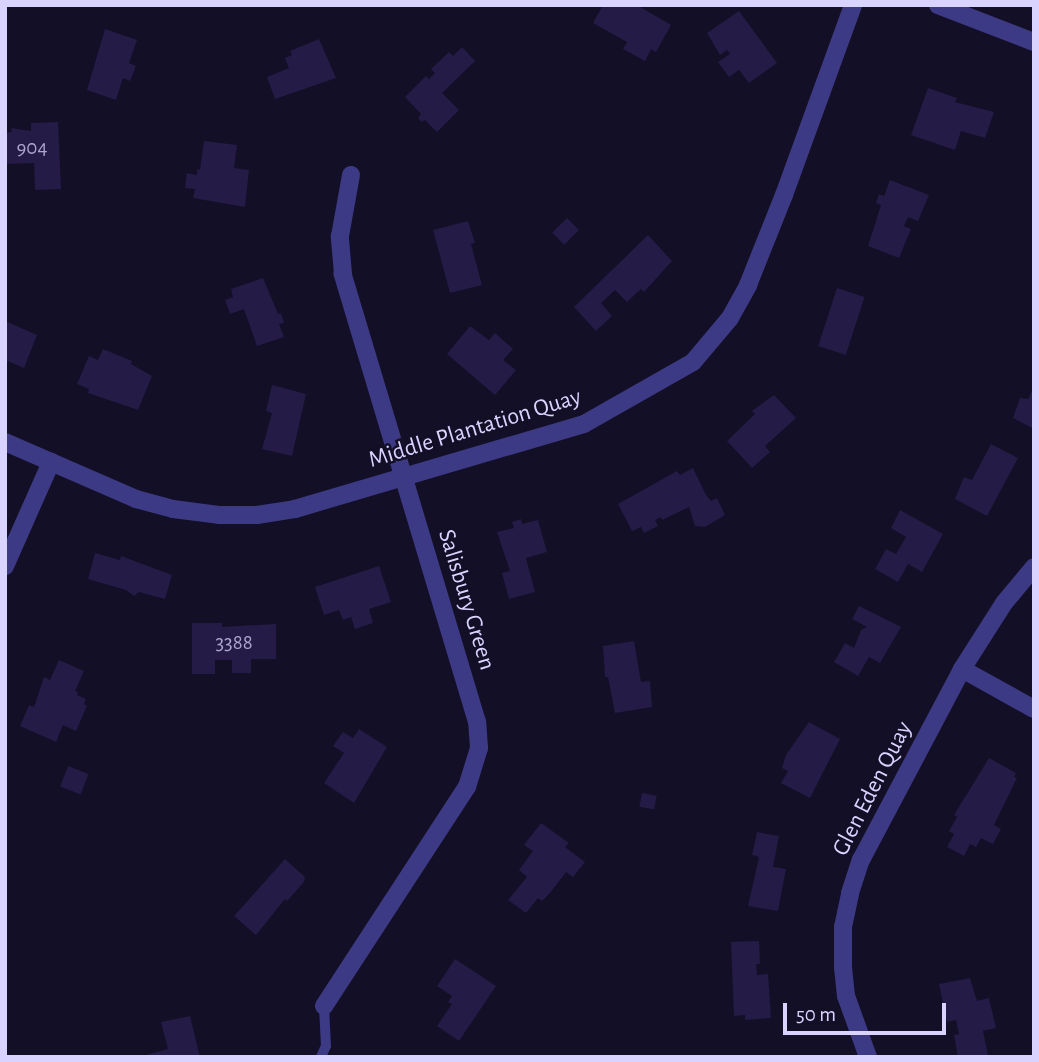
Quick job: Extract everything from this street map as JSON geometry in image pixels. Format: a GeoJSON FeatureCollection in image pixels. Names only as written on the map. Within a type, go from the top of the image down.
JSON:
{"type":"FeatureCollection","features":[{"type":"Feature","properties":{"kind":"street","name":"Middle Plantation Quay"},"geometry":{"type":"LineString","coordinates":[[5,442],[136,499],[173,509],[219,515],[295,509],[584,424],[693,362],[730,318],[748,285],[853,5]]}},
{"type":"Feature","properties":{"kind":"street"},"geometry":{"type":"LineString","coordinates":[[938,5],[1034,42]]}},
{"type":"Feature","properties":{"kind":"street","name":"Salisbury Green"},"geometry":{"type":"LineString","coordinates":[[324,1006],[467,787],[479,748],[477,722],[343,274],[340,236],[351,174]]}},
{"type":"Feature","properties":{"kind":"street"},"geometry":{"type":"LineString","coordinates":[[5,566],[51,462]]}},
{"type":"Feature","properties":{"kind":"street","name":"Glen Eden Quay"},"geometry":{"type":"LineString","coordinates":[[868,1057],[856,1030],[843,968],[843,927],[861,860],[962,669],[1004,603],[1034,567]]}},
{"type":"Feature","properties":{"kind":"street"},"geometry":{"type":"LineString","coordinates":[[962,669],[1034,709]]}},
{"type":"Feature","properties":{"kind":"lane"},"geometry":{"type":"LineString","coordinates":[[321,1057],[326,1046],[324,1006]]}},
{"type":"Feature","properties":{"kind":"building"},"geometry":{"type":"Polygon","coordinates":[[[603,5],[637,5],[671,25],[656,52],[651,49],[645,61],[623,49],[627,42],[593,23],[603,5]]]}},
{"type":"Feature","properties":{"kind":"building"},"geometry":{"type":"Polygon","coordinates":[[[739,11],[777,63],[749,83],[739,70],[729,77],[718,62],[730,54],[727,50],[720,55],[707,33],[739,11]]]}},
{"type":"Feature","properties":{"kind":"building"},"geometry":{"type":"Polygon","coordinates":[[[105,29],[137,40],[129,63],[136,66],[130,81],[123,78],[116,100],[87,90],[105,29]]]}},
{"type":"Feature","properties":{"kind":"building"},"geometry":{"type":"Polygon","coordinates":[[[319,39],[336,78],[275,99],[267,77],[289,68],[285,58],[292,55],[290,51],[319,39]]]}},
{"type":"Feature","properties":{"kind":"building"},"geometry":{"type":"Polygon","coordinates":[[[462,47],[475,61],[442,93],[459,110],[437,132],[425,120],[422,122],[418,118],[421,114],[405,97],[426,76],[429,79],[435,73],[431,69],[449,52],[453,56],[462,47]]]}},
{"type":"Feature","properties":{"kind":"building"},"geometry":{"type":"Polygon","coordinates":[[[928,88],[957,98],[955,102],[994,112],[985,138],[961,131],[955,150],[911,135],[928,88]]]}},
{"type":"Feature","properties":{"kind":"building"},"geometry":{"type":"Polygon","coordinates":[[[58,122],[61,189],[35,190],[34,163],[5,164],[5,133],[12,132],[11,128],[31,131],[31,123],[58,122]]]}},
{"type":"Feature","properties":{"kind":"building"},"geometry":{"type":"Polygon","coordinates":[[[204,141],[237,145],[234,168],[249,170],[245,207],[193,198],[195,189],[185,188],[187,173],[197,175],[197,169],[200,170],[204,141]]]}},
{"type":"Feature","properties":{"kind":"building"},"geometry":{"type":"Polygon","coordinates":[[[890,180],[929,195],[918,221],[908,217],[904,226],[911,229],[899,258],[868,246],[881,205],[876,203],[879,194],[884,196],[890,180]]]}},
{"type":"Feature","properties":{"kind":"building"},"geometry":{"type":"Polygon","coordinates":[[[567,218],[579,230],[564,245],[552,233],[567,218]]]}},
{"type":"Feature","properties":{"kind":"building"},"geometry":{"type":"Polygon","coordinates":[[[468,221],[475,243],[471,244],[482,285],[450,293],[433,230],[468,221]]]}},
{"type":"Feature","properties":{"kind":"building"},"geometry":{"type":"Polygon","coordinates":[[[648,235],[672,261],[644,292],[641,289],[627,302],[615,290],[601,303],[612,316],[596,331],[574,307],[648,235]]]}},
{"type":"Feature","properties":{"kind":"building"},"geometry":{"type":"Polygon","coordinates":[[[263,278],[278,314],[281,313],[284,323],[279,324],[284,337],[257,346],[244,309],[230,314],[225,300],[233,297],[231,289],[263,278]]]}},
{"type":"Feature","properties":{"kind":"building"},"geometry":{"type":"Polygon","coordinates":[[[837,288],[865,297],[846,355],[818,346],[837,288]]]}},
{"type":"Feature","properties":{"kind":"building"},"geometry":{"type":"Polygon","coordinates":[[[5,321],[37,335],[24,368],[5,360],[5,321]]]}},
{"type":"Feature","properties":{"kind":"building"},"geometry":{"type":"Polygon","coordinates":[[[470,326],[489,340],[495,333],[513,349],[503,360],[516,370],[495,395],[447,354],[470,326]]]}},
{"type":"Feature","properties":{"kind":"building"},"geometry":{"type":"Polygon","coordinates":[[[103,349],[132,361],[131,364],[152,376],[138,410],[88,393],[89,389],[77,384],[89,356],[98,360],[103,349]]]}},
{"type":"Feature","properties":{"kind":"building"},"geometry":{"type":"Polygon","coordinates":[[[272,385],[306,394],[292,456],[262,449],[272,413],[266,411],[272,385]]]}},
{"type":"Feature","properties":{"kind":"building"},"geometry":{"type":"Polygon","coordinates":[[[1034,387],[1034,429],[1013,418],[1020,398],[1028,399],[1034,387]]]}},
{"type":"Feature","properties":{"kind":"building"},"geometry":{"type":"Polygon","coordinates":[[[774,395],[796,418],[765,446],[770,452],[752,468],[727,441],[755,414],[752,411],[774,395]]]}},
{"type":"Feature","properties":{"kind":"building"},"geometry":{"type":"Polygon","coordinates":[[[991,444],[1018,458],[987,516],[955,499],[964,477],[972,480],[991,444]]]}},
{"type":"Feature","properties":{"kind":"building"},"geometry":{"type":"Polygon","coordinates":[[[693,468],[706,495],[711,501],[717,498],[725,515],[705,527],[695,526],[689,507],[662,520],[661,517],[655,520],[658,526],[644,533],[641,527],[632,531],[618,504],[677,471],[680,475],[693,468]]]}},
{"type":"Feature","properties":{"kind":"building"},"geometry":{"type":"Polygon","coordinates":[[[900,510],[943,534],[922,572],[908,564],[898,582],[875,569],[886,549],[896,554],[906,537],[891,528],[900,510]]]}},
{"type":"Feature","properties":{"kind":"building"},"geometry":{"type":"Polygon","coordinates":[[[521,519],[522,524],[538,520],[547,552],[526,558],[535,592],[509,599],[502,573],[510,571],[497,532],[514,528],[512,522],[521,519]]]}},
{"type":"Feature","properties":{"kind":"building"},"geometry":{"type":"Polygon","coordinates":[[[95,553],[120,560],[121,556],[172,575],[165,599],[139,592],[134,596],[126,590],[88,579],[95,553]]]}},
{"type":"Feature","properties":{"kind":"building"},"geometry":{"type":"Polygon","coordinates":[[[379,566],[391,602],[369,609],[373,623],[355,629],[351,617],[343,620],[339,610],[324,615],[315,587],[379,566]]]}},
{"type":"Feature","properties":{"kind":"building"},"geometry":{"type":"Polygon","coordinates":[[[859,606],[901,627],[880,663],[869,657],[858,676],[834,662],[845,643],[854,648],[861,630],[867,627],[852,619],[859,606]]]}},
{"type":"Feature","properties":{"kind":"building"},"geometry":{"type":"Polygon","coordinates":[[[192,623],[222,623],[222,627],[276,624],[276,659],[251,659],[251,673],[232,673],[232,660],[215,660],[215,674],[192,674],[192,623]]]}},
{"type":"Feature","properties":{"kind":"building"},"geometry":{"type":"Polygon","coordinates":[[[634,641],[641,682],[650,681],[652,707],[615,713],[608,677],[605,677],[603,646],[634,641]]]}},
{"type":"Feature","properties":{"kind":"building"},"geometry":{"type":"Polygon","coordinates":[[[59,660],[84,671],[75,691],[86,699],[84,704],[87,706],[76,731],[63,725],[56,742],[20,726],[29,705],[34,707],[44,677],[50,680],[59,660]]]}},
{"type":"Feature","properties":{"kind":"building"},"geometry":{"type":"Polygon","coordinates":[[[809,722],[840,739],[810,798],[781,783],[788,771],[782,768],[786,755],[809,722]]]}},
{"type":"Feature","properties":{"kind":"building"},"geometry":{"type":"Polygon","coordinates":[[[359,729],[387,747],[354,803],[324,783],[344,753],[333,746],[343,732],[353,738],[359,729]]]}},
{"type":"Feature","properties":{"kind":"building"},"geometry":{"type":"Polygon","coordinates":[[[989,758],[1016,773],[1014,777],[1017,778],[994,825],[1001,829],[993,844],[981,838],[976,847],[970,844],[964,856],[947,847],[954,834],[949,831],[957,817],[954,815],[989,758]]]}},
{"type":"Feature","properties":{"kind":"building"},"geometry":{"type":"Polygon","coordinates":[[[68,766],[89,774],[81,794],[60,787],[68,766]]]}},
{"type":"Feature","properties":{"kind":"building"},"geometry":{"type":"Polygon","coordinates":[[[642,793],[657,796],[654,810],[639,807],[642,793]]]}},
{"type":"Feature","properties":{"kind":"building"},"geometry":{"type":"Polygon","coordinates":[[[541,823],[569,843],[565,847],[585,862],[573,877],[566,872],[550,893],[542,901],[538,898],[526,913],[508,900],[527,877],[519,870],[533,851],[524,845],[541,823]]]}},
{"type":"Feature","properties":{"kind":"building"},"geometry":{"type":"Polygon","coordinates":[[[757,832],[779,836],[773,867],[786,869],[778,911],[748,906],[759,857],[752,855],[757,832]]]}},
{"type":"Feature","properties":{"kind":"building"},"geometry":{"type":"Polygon","coordinates":[[[285,859],[305,877],[304,882],[287,901],[285,899],[256,935],[234,916],[285,859]]]}},
{"type":"Feature","properties":{"kind":"building"},"geometry":{"type":"Polygon","coordinates":[[[759,941],[760,964],[756,964],[757,975],[768,974],[771,1018],[745,1020],[745,1015],[734,1016],[731,942],[759,941]]]}},
{"type":"Feature","properties":{"kind":"building"},"geometry":{"type":"Polygon","coordinates":[[[455,959],[496,986],[459,1041],[437,1026],[452,1004],[448,1002],[452,996],[437,986],[455,959]]]}},
{"type":"Feature","properties":{"kind":"building"},"geometry":{"type":"Polygon","coordinates":[[[970,978],[977,1001],[989,998],[996,1028],[983,1031],[988,1055],[958,1057],[954,1035],[959,1034],[956,1020],[947,1022],[939,984],[970,978]]]}},
{"type":"Feature","properties":{"kind":"building"},"geometry":{"type":"Polygon","coordinates":[[[190,1016],[200,1057],[139,1057],[168,1049],[161,1022],[190,1016]]]}}]}
